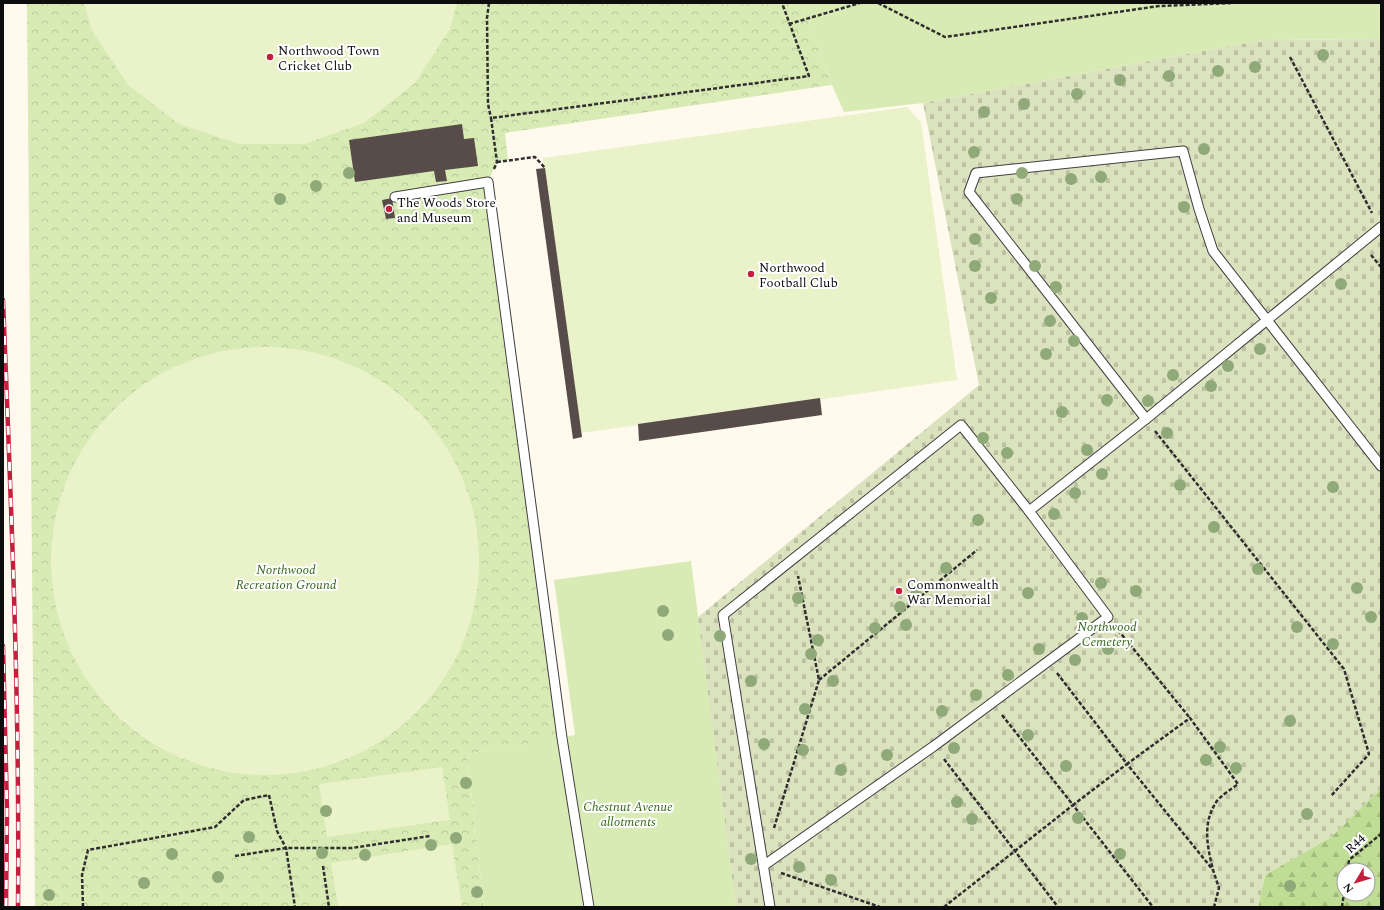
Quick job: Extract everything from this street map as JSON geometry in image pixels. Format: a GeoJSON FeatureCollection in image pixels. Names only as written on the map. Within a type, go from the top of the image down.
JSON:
{"type":"FeatureCollection","features":[{"type":"Feature","properties":{"kind":"lane"},"geometry":{"type":"LineString","coordinates":[[1146,419],[969,192],[976,173],[1183,151],[1199,209],[1213,251],[1381,466]]}},
{"type":"Feature","properties":{"kind":"lane"},"geometry":{"type":"LineString","coordinates":[[395,197],[488,182],[562,738],[589,907]]}},
{"type":"Feature","properties":{"kind":"lane"},"geometry":{"type":"LineString","coordinates":[[1029,511],[1146,419],[1381,228]]}},
{"type":"Feature","properties":{"kind":"lane"},"geometry":{"type":"LineString","coordinates":[[763,866],[934,746],[1108,617],[1029,511],[961,425],[723,615],[763,866],[770,907]]}},
{"type":"Feature","properties":{"kind":"path"},"geometry":{"type":"LineString","coordinates":[[488,182],[496,162],[488,104],[487,18],[489,3]]}},
{"type":"Feature","properties":{"kind":"path"},"geometry":{"type":"LineString","coordinates":[[491,118],[809,76],[782,3]]}},
{"type":"Feature","properties":{"kind":"path"},"geometry":{"type":"LineString","coordinates":[[789,24],[860,3]]}},
{"type":"Feature","properties":{"kind":"path"},"geometry":{"type":"LineString","coordinates":[[878,3],[945,37],[1159,6],[1231,3]]}},
{"type":"Feature","properties":{"kind":"path"},"geometry":{"type":"LineString","coordinates":[[1290,57],[1381,228]]}},
{"type":"Feature","properties":{"kind":"path"},"geometry":{"type":"LineString","coordinates":[[496,162],[535,157],[545,168]]}},
{"type":"Feature","properties":{"kind":"path"},"geometry":{"type":"LineString","coordinates":[[1146,419],[1344,669],[1369,754],[1331,796]]}},
{"type":"Feature","properties":{"kind":"path"},"geometry":{"type":"LineString","coordinates":[[819,680],[977,550]]}},
{"type":"Feature","properties":{"kind":"path"},"geometry":{"type":"LineString","coordinates":[[774,829],[819,680],[794,558]]}},
{"type":"Feature","properties":{"kind":"path"},"geometry":{"type":"LineString","coordinates":[[1108,617],[1190,718],[1238,784],[1215,803],[1207,828],[1208,848],[1219,888],[1214,907]]}},
{"type":"Feature","properties":{"kind":"path"},"geometry":{"type":"LineString","coordinates":[[1048,661],[1127,764],[1213,870]]}},
{"type":"Feature","properties":{"kind":"path"},"geometry":{"type":"LineString","coordinates":[[992,703],[1153,907]]}},
{"type":"Feature","properties":{"kind":"path"},"geometry":{"type":"LineString","coordinates":[[944,907],[1073,805],[1190,718]]}},
{"type":"Feature","properties":{"kind":"path"},"geometry":{"type":"LineString","coordinates":[[934,746],[1058,907]]}},
{"type":"Feature","properties":{"kind":"path"},"geometry":{"type":"LineString","coordinates":[[82,907],[82,875],[88,850],[215,827],[244,800],[269,795],[277,831],[286,848],[295,907]]}},
{"type":"Feature","properties":{"kind":"path","name":"R44"},"geometry":{"type":"LineString","coordinates":[[1349,862],[1349,860],[1381,834]]}},
{"type":"Feature","properties":{"kind":"path"},"geometry":{"type":"LineString","coordinates":[[235,856],[286,848],[352,848],[430,836]]}},
{"type":"Feature","properties":{"kind":"path"},"geometry":{"type":"LineString","coordinates":[[323,866],[329,907]]}},
{"type":"Feature","properties":{"kind":"path"},"geometry":{"type":"LineString","coordinates":[[763,866],[880,907]]}},
{"type":"Feature","properties":{"kind":"green space","name":"Northwood Recreation Ground"},"geometry":{"type":"Polygon","coordinates":[[[27,3],[801,3],[832,85],[505,133],[508,160],[497,162],[488,182],[562,738],[467,754],[484,907],[35,907],[27,3]]]}},
{"type":"Feature","properties":{"kind":"green space","name":"Northwood Town Cricket Club"},"geometry":{"type":"Polygon","coordinates":[[[84,3],[457,3],[450,29],[415,83],[364,123],[304,144],[240,144],[179,124],[128,85],[92,31],[84,3]]]}},
{"type":"Feature","properties":{"kind":"green space"},"geometry":{"type":"Polygon","coordinates":[[[801,3],[1381,3],[1381,39],[1263,40],[923,103],[844,112],[832,85],[801,3]]]}},
{"type":"Feature","properties":{"kind":"green space","name":"Northwood Cemetery"},"geometry":{"type":"Polygon","coordinates":[[[1381,39],[1381,788],[1331,837],[1265,875],[1258,907],[736,907],[698,617],[979,385],[923,103],[1263,40],[1381,39]]]}},
{"type":"Feature","properties":{"kind":"green space","name":"Northwood Football Club"},"geometry":{"type":"Polygon","coordinates":[[[907,107],[921,122],[957,380],[581,433],[543,158],[907,107]]]}},
{"type":"Feature","properties":{"kind":"green space"},"geometry":{"type":"Polygon","coordinates":[[[265,347],[286,348],[307,352],[347,364],[384,383],[416,410],[443,442],[462,479],[474,519],[478,540],[478,582],[474,603],[462,643],[443,680],[416,712],[384,739],[347,758],[307,770],[286,774],[265,775],[244,774],[223,770],[183,758],[146,739],[114,712],[87,680],[68,643],[56,603],[52,582],[51,561],[52,540],[56,519],[68,479],[87,442],[114,410],[146,383],[183,364],[223,352],[244,348],[265,347]]]}},
{"type":"Feature","properties":{"kind":"green space","name":"Chestnut Avenue allotments"},"geometry":{"type":"Polygon","coordinates":[[[691,561],[736,907],[484,907],[467,754],[575,735],[554,580],[691,561]]]}},
{"type":"Feature","properties":{"kind":"green space"},"geometry":{"type":"Polygon","coordinates":[[[442,767],[450,820],[327,837],[319,784],[442,767]]]}},
{"type":"Feature","properties":{"kind":"green space"},"geometry":{"type":"Polygon","coordinates":[[[1381,788],[1381,907],[1258,907],[1265,875],[1331,837],[1381,788]]]}},
{"type":"Feature","properties":{"kind":"green space"},"geometry":{"type":"Polygon","coordinates":[[[452,844],[462,907],[338,907],[331,863],[452,844]]]}},
{"type":"Feature","properties":{"kind":"building"},"geometry":{"type":"Polygon","coordinates":[[[462,124],[464,139],[474,138],[478,166],[445,170],[447,181],[436,182],[434,171],[355,182],[349,140],[462,124]]]}},
{"type":"Feature","properties":{"kind":"building"},"geometry":{"type":"Polygon","coordinates":[[[545,168],[582,437],[573,439],[536,169],[545,168]]]}},
{"type":"Feature","properties":{"kind":"building","name":"The Woods Store and Museum"},"geometry":{"type":"Polygon","coordinates":[[[392,198],[395,218],[386,219],[382,200],[392,198]]]}},
{"type":"Feature","properties":{"kind":"building"},"geometry":{"type":"Polygon","coordinates":[[[820,398],[822,415],[639,441],[638,424],[820,398]]]}},
{"type":"Feature","properties":{"kind":"railway"},"geometry":{"type":"LineString","coordinates":[[3,300],[12,528],[18,755],[18,907]]}},
{"type":"Feature","properties":{"kind":"railway"},"geometry":{"type":"LineString","coordinates":[[3,646],[7,810],[6,907]]}},
{"type":"Feature","properties":{"kind":"place","name":"Northwood Town Cricket Club"},"geometry":{"type":"Point","coordinates":[270,57]}},
{"type":"Feature","properties":{"kind":"place","name":"The Woods Store and Museum"},"geometry":{"type":"Point","coordinates":[389,209]}},
{"type":"Feature","properties":{"kind":"place","name":"Northwood Football Club"},"geometry":{"type":"Point","coordinates":[751,274]}},
{"type":"Feature","properties":{"kind":"place","name":"Commonwealth War Memorial"},"geometry":{"type":"Point","coordinates":[899,591]}}]}
